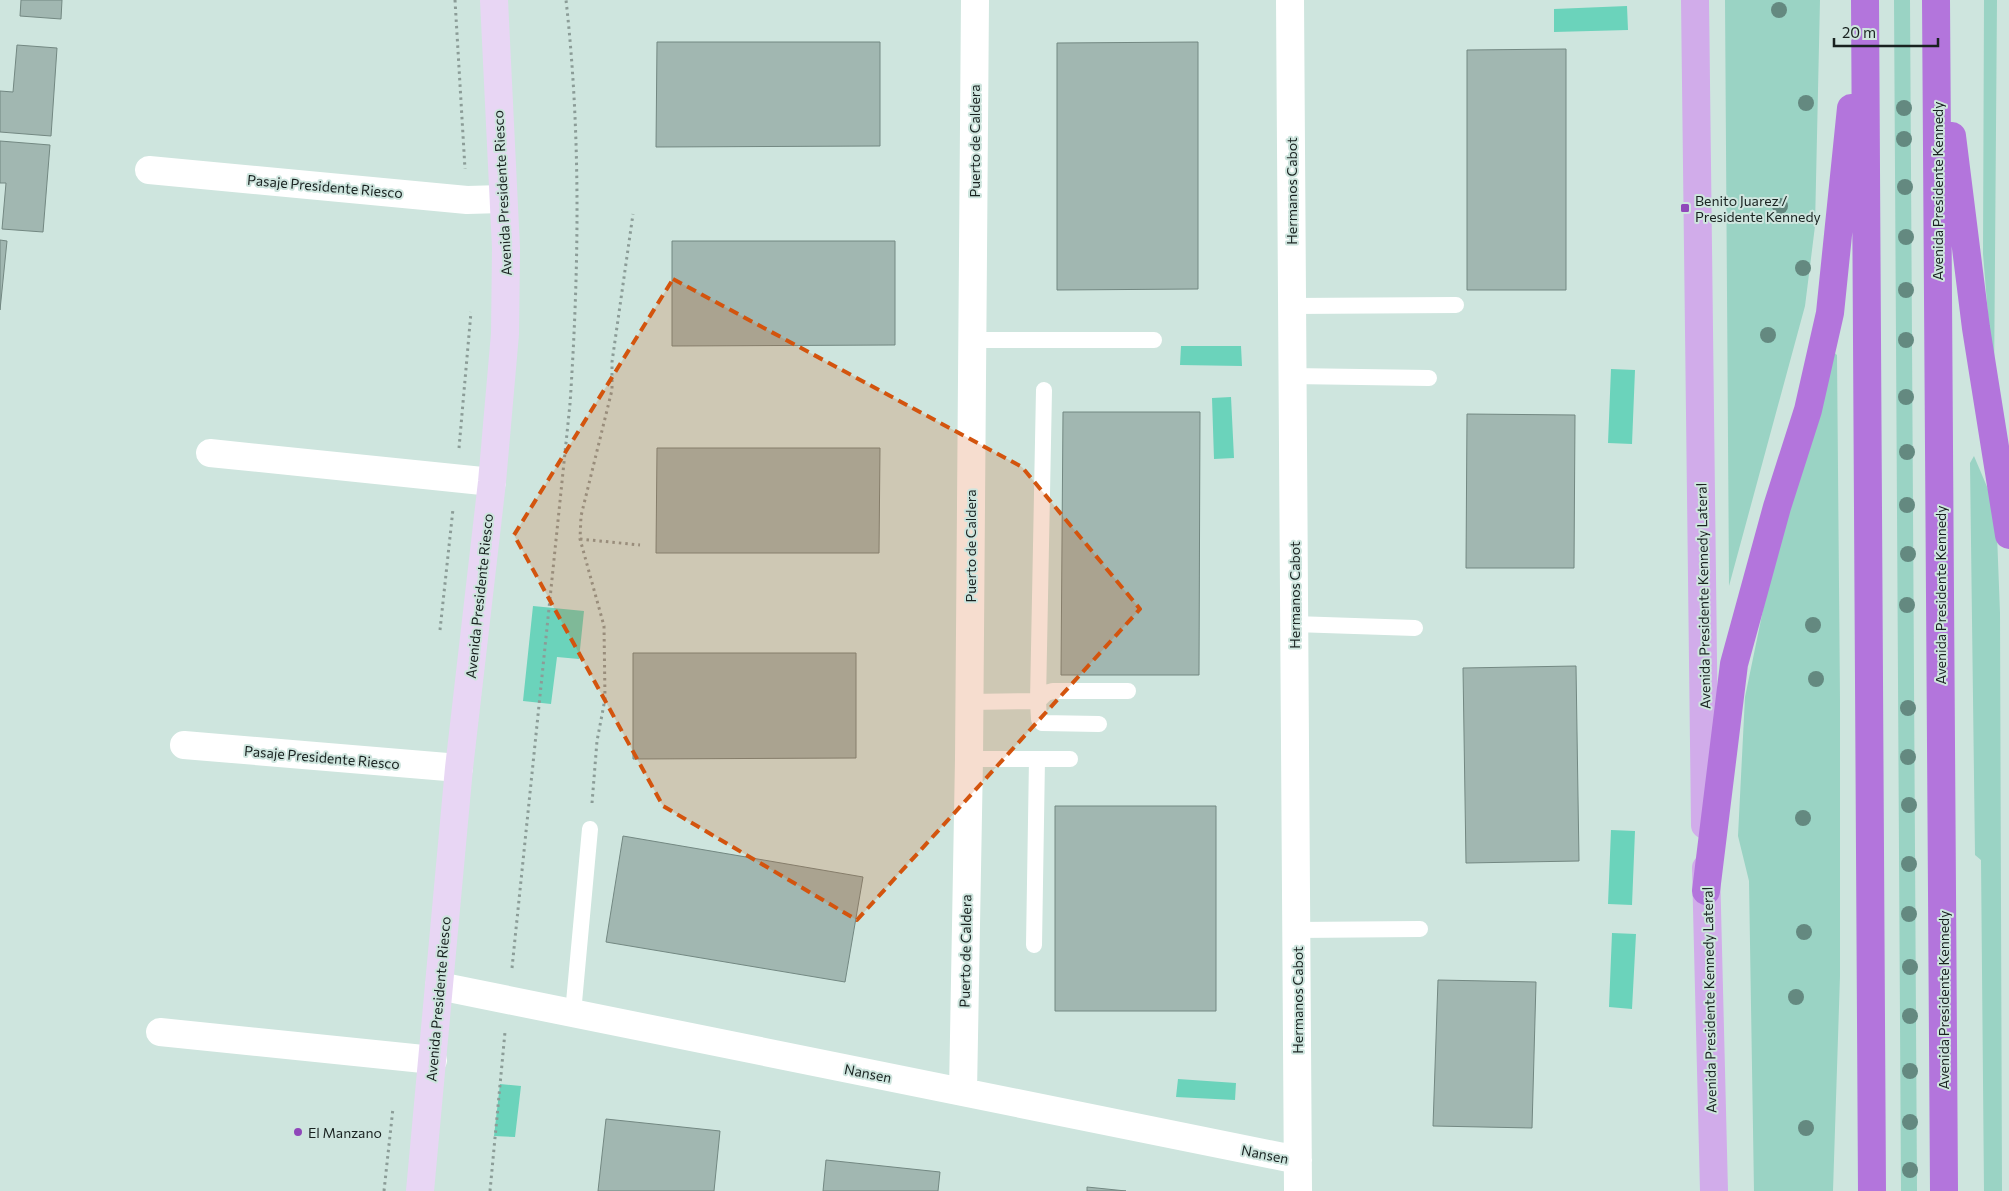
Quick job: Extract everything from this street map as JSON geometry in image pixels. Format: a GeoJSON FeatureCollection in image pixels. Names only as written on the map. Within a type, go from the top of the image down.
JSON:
{"type":"FeatureCollection","features":[{"type":"Feature","properties":{"kind":"highway"},"geometry":{"type":"LineString","coordinates":[[1706,891],[1734,664],[1777,507],[1808,410],[1830,313],[1863,0]]}},
{"type":"Feature","properties":{"kind":"highway"},"geometry":{"type":"LineString","coordinates":[[1863,0],[1872,1191]]}},
{"type":"Feature","properties":{"kind":"highway"},"geometry":{"type":"LineString","coordinates":[[1936,6],[1976,328],[2009,535]]}},
{"type":"Feature","properties":{"kind":"highway","name":"Avenida Presidente Kennedy"},"geometry":{"type":"LineString","coordinates":[[1936,6],[1944,1191]]}},
{"type":"Feature","properties":{"kind":"main road","name":"Avenida Presidente Riesco"},"geometry":{"type":"LineString","coordinates":[[420,1191],[459,768],[492,482],[507,294],[494,0]]}},
{"type":"Feature","properties":{"kind":"main road","name":"Avenida Presidente Kennedy Lateral"},"geometry":{"type":"LineString","coordinates":[[1695,0],[1706,891],[1714,1191]]}},
{"type":"Feature","properties":{"kind":"street","name":"Puerto de Caldera"},"geometry":{"type":"LineString","coordinates":[[963,1092],[969,759],[975,0]]}},
{"type":"Feature","properties":{"kind":"street","name":"Hermanos Cabot"},"geometry":{"type":"LineString","coordinates":[[1290,0],[1298,1191]]}},
{"type":"Feature","properties":{"kind":"street","name":"Pasaje Presidente Riesco"},"geometry":{"type":"LineString","coordinates":[[149,170],[467,200],[502,199]]}},
{"type":"Feature","properties":{"kind":"street"},"geometry":{"type":"LineString","coordinates":[[210,453],[492,482]]}},
{"type":"Feature","properties":{"kind":"street","name":"Pasaje Presidente Riesco"},"geometry":{"type":"LineString","coordinates":[[184,745],[459,768]]}},
{"type":"Feature","properties":{"kind":"street","name":"Nansen"},"geometry":{"type":"LineString","coordinates":[[439,986],[1298,1160]]}},
{"type":"Feature","properties":{"kind":"street"},"geometry":{"type":"LineString","coordinates":[[160,1032],[433,1060]]}},
{"type":"Feature","properties":{"kind":"lane"},"geometry":{"type":"LineString","coordinates":[[1292,306],[1456,305]]}},
{"type":"Feature","properties":{"kind":"lane"},"geometry":{"type":"LineString","coordinates":[[972,340],[1154,340]]}},
{"type":"Feature","properties":{"kind":"lane"},"geometry":{"type":"LineString","coordinates":[[1292,376],[1429,378]]}},
{"type":"Feature","properties":{"kind":"lane"},"geometry":{"type":"LineString","coordinates":[[1044,390],[1039,718],[1042,723],[1099,724]]}},
{"type":"Feature","properties":{"kind":"lane"},"geometry":{"type":"LineString","coordinates":[[1294,624],[1415,628]]}},
{"type":"Feature","properties":{"kind":"lane"},"geometry":{"type":"LineString","coordinates":[[969,702],[1038,701],[1052,690],[1128,691]]}},
{"type":"Feature","properties":{"kind":"lane"},"geometry":{"type":"LineString","coordinates":[[969,759],[1070,759]]}},
{"type":"Feature","properties":{"kind":"lane"},"geometry":{"type":"LineString","coordinates":[[1034,945],[1037,759]]}},
{"type":"Feature","properties":{"kind":"lane"},"geometry":{"type":"LineString","coordinates":[[573,1013],[590,828]]}},
{"type":"Feature","properties":{"kind":"lane"},"geometry":{"type":"LineString","coordinates":[[1296,930],[1420,930]]}},
{"type":"Feature","properties":{"kind":"path"},"geometry":{"type":"LineString","coordinates":[[455,0],[467,200]]}},
{"type":"Feature","properties":{"kind":"path"},"geometry":{"type":"LineString","coordinates":[[490,1191],[570,404],[576,312],[578,221],[575,124],[566,0]]}},
{"type":"Feature","properties":{"kind":"path"},"geometry":{"type":"LineString","coordinates":[[590,828],[597,741],[606,699],[604,626],[580,538],[581,516],[612,390],[612,362],[633,214]]}},
{"type":"Feature","properties":{"kind":"path"},"geometry":{"type":"LineString","coordinates":[[440,637],[471,310]]}},
{"type":"Feature","properties":{"kind":"path"},"geometry":{"type":"LineString","coordinates":[[580,538],[640,545]]}},
{"type":"Feature","properties":{"kind":"path"},"geometry":{"type":"LineString","coordinates":[[384,1191],[393,1105]]}},
{"type":"Feature","properties":{"kind":"highlighted area"},"geometry":{"type":"Polygon","coordinates":[[[673,279],[1022,467],[1140,609],[857,920],[663,806],[514,535],[673,279]]]}},
{"type":"Feature","properties":{"kind":"shaded area"},"geometry":{"type":"Polygon","coordinates":[[[1725,0],[1820,0],[1815,226],[1805,306],[1729,586],[1725,0]]]}},
{"type":"Feature","properties":{"kind":"shaded area"},"geometry":{"type":"Polygon","coordinates":[[[1894,0],[1910,0],[1917,1191],[1901,1191],[1894,0]]]}},
{"type":"Feature","properties":{"kind":"shaded area"},"geometry":{"type":"Polygon","coordinates":[[[1984,0],[1997,0],[1994,388],[1983,254],[1984,0]]]}},
{"type":"Feature","properties":{"kind":"shaded area"},"geometry":{"type":"Polygon","coordinates":[[[1627,6],[1628,30],[1554,32],[1554,9],[1627,6]]]}},
{"type":"Feature","properties":{"kind":"shaded area"},"geometry":{"type":"Polygon","coordinates":[[[1181,346],[1241,346],[1242,366],[1180,365],[1181,346]]]}},
{"type":"Feature","properties":{"kind":"shaded area"},"geometry":{"type":"Polygon","coordinates":[[[1832,351],[1837,355],[1840,701],[1840,976],[1833,1191],[1754,1191],[1749,881],[1738,836],[1745,697],[1769,581],[1832,351]]]}},
{"type":"Feature","properties":{"kind":"shaded area"},"geometry":{"type":"Polygon","coordinates":[[[1611,369],[1635,370],[1632,444],[1608,443],[1611,369]]]}},
{"type":"Feature","properties":{"kind":"shaded area"},"geometry":{"type":"Polygon","coordinates":[[[1231,397],[1234,458],[1214,459],[1212,398],[1231,397]]]}},
{"type":"Feature","properties":{"kind":"shaded area"},"geometry":{"type":"Polygon","coordinates":[[[1974,456],[1996,508],[2000,613],[2002,1191],[1984,1191],[1981,860],[1975,855],[1970,463],[1974,456]]]}},
{"type":"Feature","properties":{"kind":"shaded area"},"geometry":{"type":"Polygon","coordinates":[[[533,606],[584,611],[579,659],[557,657],[551,704],[523,701],[533,606]]]}},
{"type":"Feature","properties":{"kind":"shaded area"},"geometry":{"type":"Polygon","coordinates":[[[1611,830],[1635,831],[1632,905],[1608,904],[1611,830]]]}},
{"type":"Feature","properties":{"kind":"shaded area"},"geometry":{"type":"Polygon","coordinates":[[[1612,933],[1636,934],[1632,1009],[1609,1007],[1612,933]]]}},
{"type":"Feature","properties":{"kind":"shaded area"},"geometry":{"type":"Polygon","coordinates":[[[1178,1079],[1236,1083],[1235,1100],[1176,1097],[1178,1079]]]}},
{"type":"Feature","properties":{"kind":"shaded area"},"geometry":{"type":"Polygon","coordinates":[[[500,1084],[521,1086],[515,1137],[494,1136],[500,1084]]]}},
{"type":"Feature","properties":{"kind":"building"},"geometry":{"type":"Polygon","coordinates":[[[21,0],[62,0],[61,19],[20,16],[21,0]]]}},
{"type":"Feature","properties":{"kind":"building"},"geometry":{"type":"Polygon","coordinates":[[[657,42],[880,42],[880,146],[656,147],[657,42]]]}},
{"type":"Feature","properties":{"kind":"building"},"geometry":{"type":"Polygon","coordinates":[[[1198,42],[1198,289],[1057,290],[1057,43],[1198,42]]]}},
{"type":"Feature","properties":{"kind":"building"},"geometry":{"type":"Polygon","coordinates":[[[17,45],[57,48],[51,136],[0,132],[0,91],[13,92],[17,45]]]}},
{"type":"Feature","properties":{"kind":"building"},"geometry":{"type":"Polygon","coordinates":[[[1566,49],[1566,290],[1467,290],[1467,50],[1566,49]]]}},
{"type":"Feature","properties":{"kind":"building"},"geometry":{"type":"Polygon","coordinates":[[[0,141],[50,145],[43,232],[2,229],[6,183],[0,183],[0,141]]]}},
{"type":"Feature","properties":{"kind":"building"},"geometry":{"type":"Polygon","coordinates":[[[0,240],[7,241],[0,310],[0,240]]]}},
{"type":"Feature","properties":{"kind":"building"},"geometry":{"type":"Polygon","coordinates":[[[672,241],[895,241],[895,345],[672,346],[672,241]]]}},
{"type":"Feature","properties":{"kind":"building"},"geometry":{"type":"Polygon","coordinates":[[[1063,412],[1200,412],[1199,675],[1061,675],[1063,412]]]}},
{"type":"Feature","properties":{"kind":"building"},"geometry":{"type":"Polygon","coordinates":[[[1467,414],[1575,415],[1574,568],[1466,568],[1467,414]]]}},
{"type":"Feature","properties":{"kind":"building"},"geometry":{"type":"Polygon","coordinates":[[[657,448],[880,448],[879,553],[656,553],[657,448]]]}},
{"type":"Feature","properties":{"kind":"building"},"geometry":{"type":"Polygon","coordinates":[[[633,653],[856,653],[856,758],[633,759],[633,653]]]}},
{"type":"Feature","properties":{"kind":"building"},"geometry":{"type":"Polygon","coordinates":[[[1576,666],[1579,861],[1466,863],[1463,668],[1576,666]]]}},
{"type":"Feature","properties":{"kind":"building"},"geometry":{"type":"Polygon","coordinates":[[[1055,806],[1216,806],[1216,1011],[1055,1011],[1055,806]]]}},
{"type":"Feature","properties":{"kind":"building"},"geometry":{"type":"Polygon","coordinates":[[[623,836],[863,877],[845,982],[606,942],[623,836]]]}},
{"type":"Feature","properties":{"kind":"building"},"geometry":{"type":"Polygon","coordinates":[[[1438,980],[1536,982],[1532,1128],[1433,1126],[1438,980]]]}},
{"type":"Feature","properties":{"kind":"building"},"geometry":{"type":"Polygon","coordinates":[[[606,1119],[720,1131],[714,1191],[598,1191],[606,1119]]]}},
{"type":"Feature","properties":{"kind":"building"},"geometry":{"type":"Polygon","coordinates":[[[826,1160],[940,1172],[938,1191],[823,1191],[826,1160]]]}},
{"type":"Feature","properties":{"kind":"building"},"geometry":{"type":"Polygon","coordinates":[[[1087,1187],[1126,1191],[1087,1191],[1087,1187]]]}},
{"type":"Feature","properties":{"kind":"place","name":"Benito Juarez / Presidente Kennedy"},"geometry":{"type":"Point","coordinates":[1685,208]}},
{"type":"Feature","properties":{"kind":"place","name":"El Manzano"},"geometry":{"type":"Point","coordinates":[298,1132]}}]}
